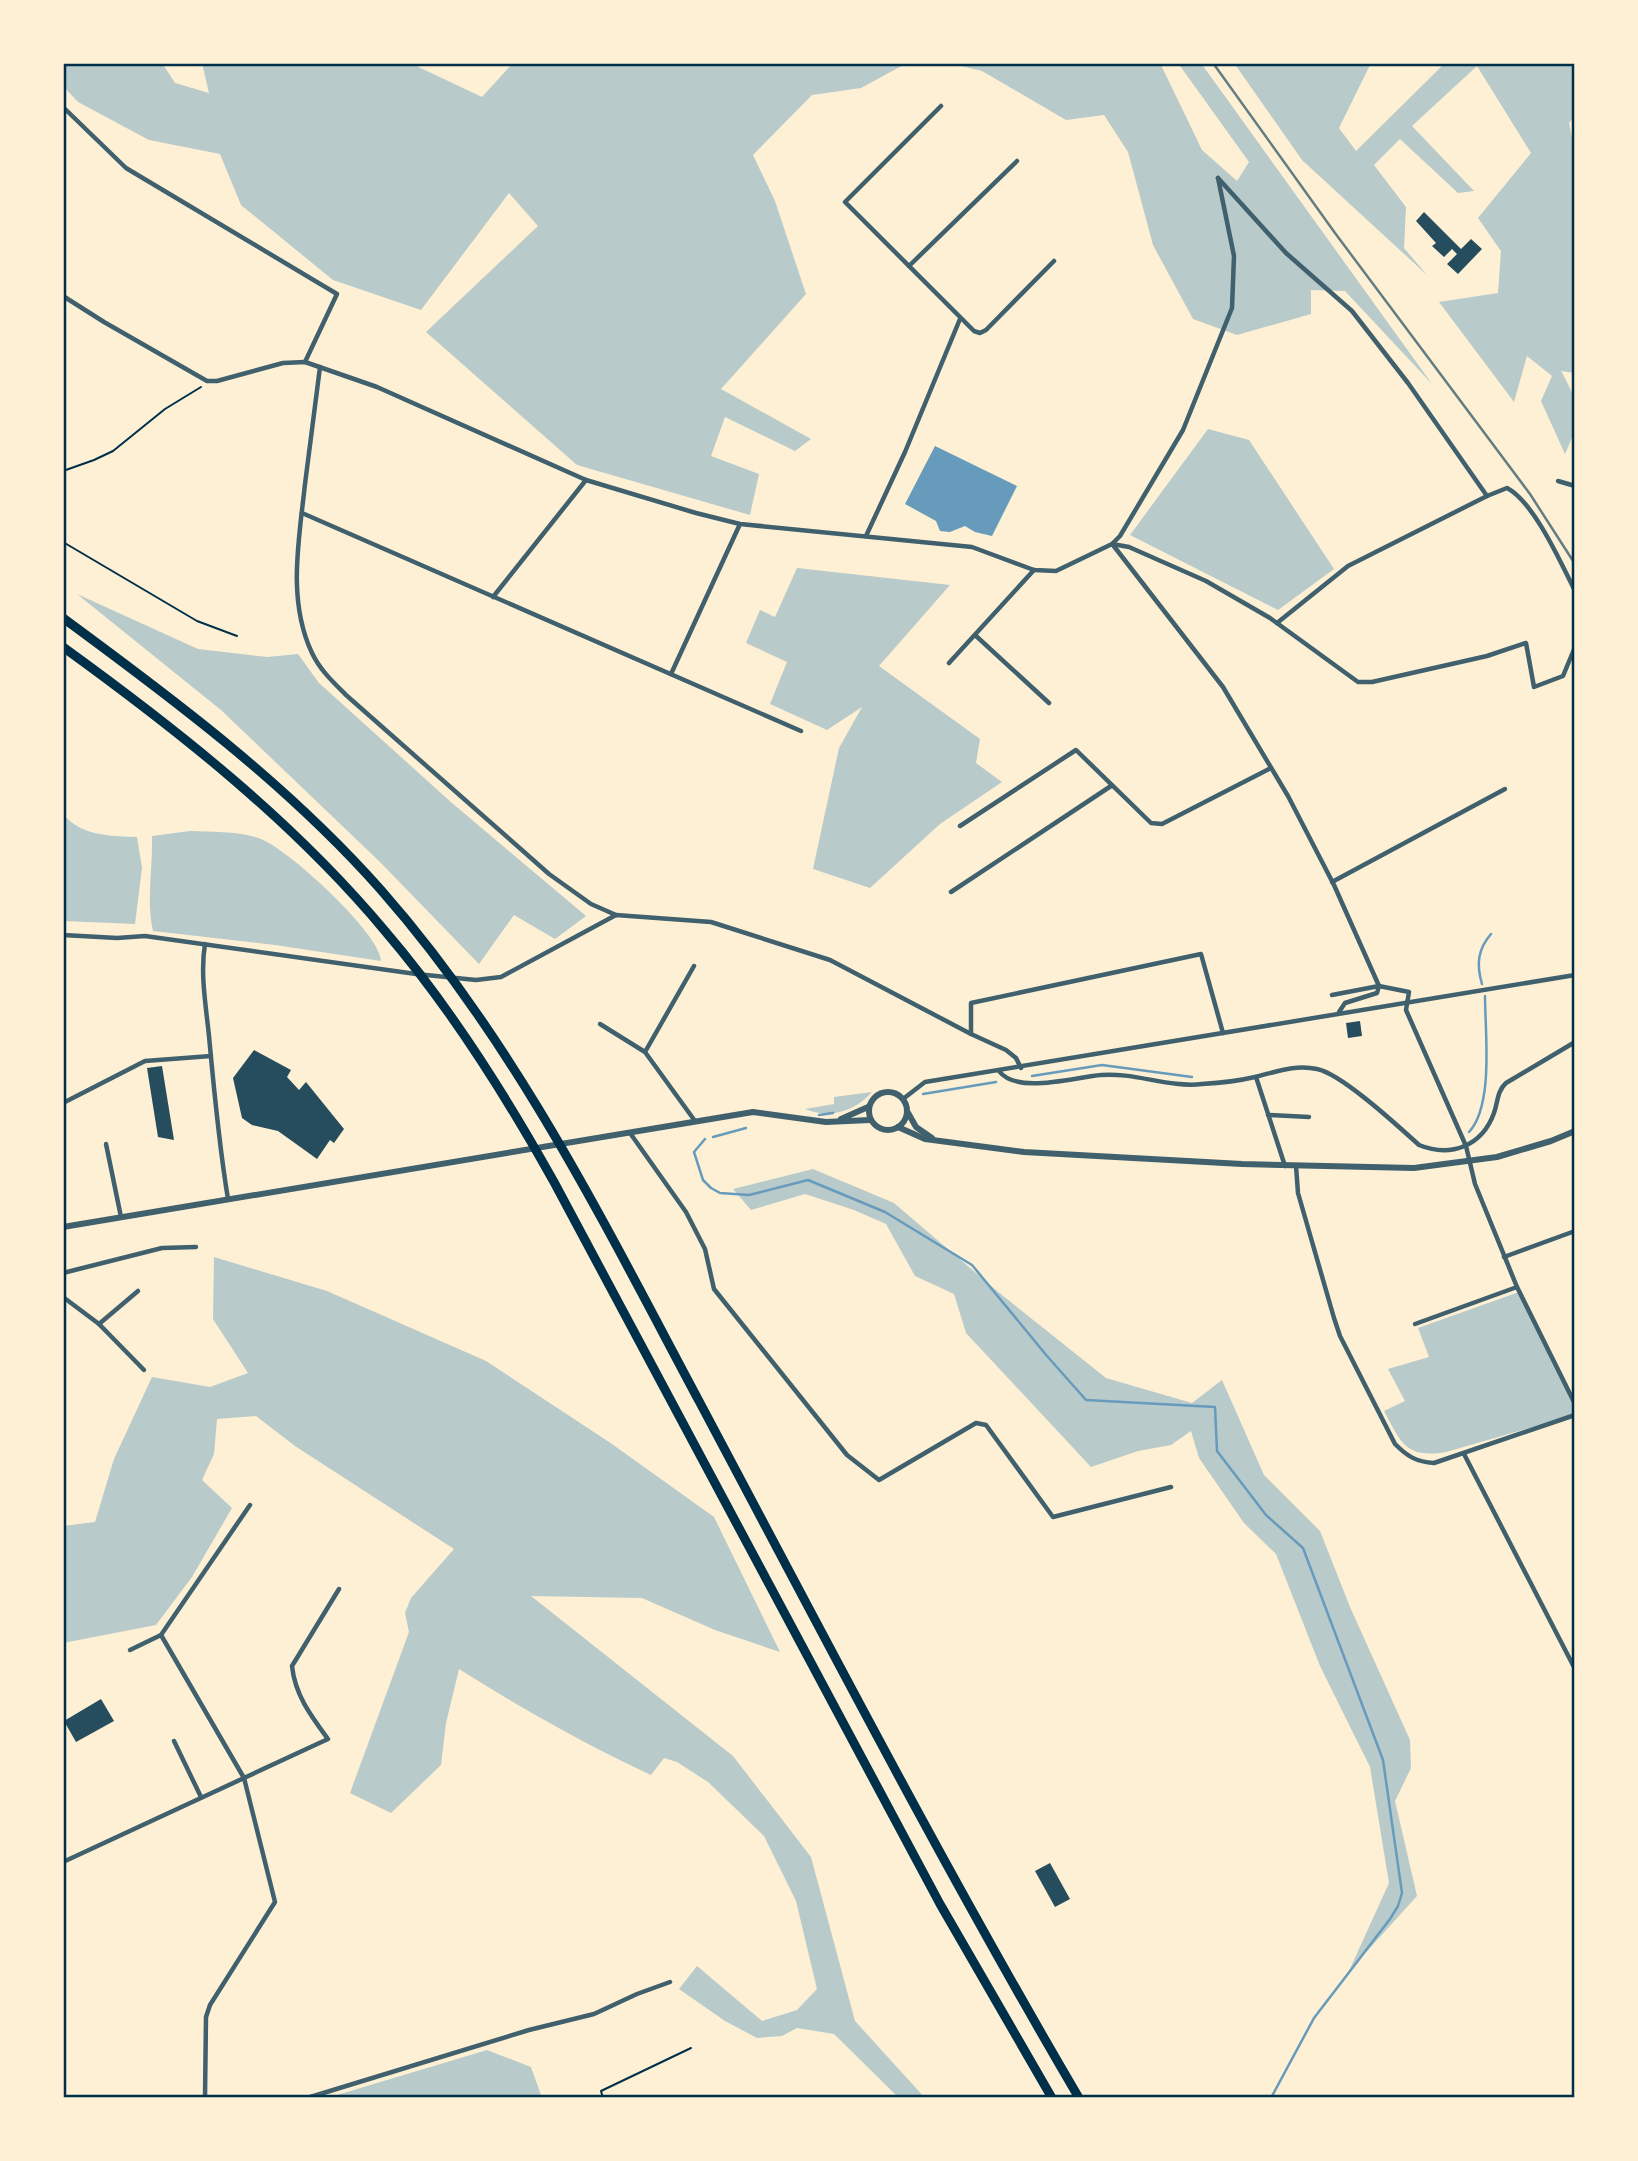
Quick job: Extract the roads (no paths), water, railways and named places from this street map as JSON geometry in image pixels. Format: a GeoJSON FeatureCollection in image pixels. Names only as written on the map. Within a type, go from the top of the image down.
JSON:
{"type":"FeatureCollection","features":[{"type":"Feature","properties":{"kind":"highway"},"geometry":{"type":"LineString","coordinates":[[63,618],[152,683],[277,786],[341,846],[425,942],[499,1043],[577,1172],[887,1756],[974,1916],[1079,2098]]}},
{"type":"Feature","properties":{"kind":"highway"},"geometry":{"type":"LineString","coordinates":[[63,647],[158,718],[251,795],[333,874],[397,946],[459,1027],[490,1073],[554,1182],[940,1904],[1052,2098]]}},
{"type":"Feature","properties":{"kind":"street"},"geometry":{"type":"LineString","coordinates":[[941,106],[845,202],[960,319],[980,333],[1054,261]]}},
{"type":"Feature","properties":{"kind":"street"},"geometry":{"type":"LineString","coordinates":[[63,107],[126,168],[337,294],[305,362]]}},
{"type":"Feature","properties":{"kind":"street"},"geometry":{"type":"LineString","coordinates":[[909,266],[1017,160]]}},
{"type":"Feature","properties":{"kind":"street"},"geometry":{"type":"LineString","coordinates":[[63,296],[138,343],[207,381],[217,381],[283,363],[305,362],[377,387],[586,480],[696,513],[740,524],[972,547],[1034,570],[1056,571],[1112,544],[1120,536],[1183,430],[1232,308],[1234,256],[1218,178],[1286,253],[1352,311],[1408,383],[1487,496]]}},
{"type":"Feature","properties":{"kind":"street"},"geometry":{"type":"LineString","coordinates":[[866,536],[905,452],[960,319]]}},
{"type":"Feature","properties":{"kind":"street"},"geometry":{"type":"LineString","coordinates":[[320,367],[302,513],[296,589],[301,620],[312,653],[325,673],[346,695],[549,874],[591,904],[616,915],[711,922],[830,960],[1006,1050],[1016,1058],[1021,1068]]}},
{"type":"Feature","properties":{"kind":"street"},"geometry":{"type":"LineString","coordinates":[[493,597],[586,480]]}},
{"type":"Feature","properties":{"kind":"street"},"geometry":{"type":"LineString","coordinates":[[1558,481],[1575,486]]}},
{"type":"Feature","properties":{"kind":"street"},"geometry":{"type":"LineString","coordinates":[[1277,623],[1348,566],[1507,488],[1517,494],[1549,539],[1575,591]]}},
{"type":"Feature","properties":{"kind":"street"},"geometry":{"type":"LineString","coordinates":[[302,513],[802,731]]}},
{"type":"Feature","properties":{"kind":"street"},"geometry":{"type":"LineString","coordinates":[[671,674],[740,524]]}},
{"type":"Feature","properties":{"kind":"street"},"geometry":{"type":"LineString","coordinates":[[1112,544],[1129,547],[1206,581],[1277,623],[1358,681],[1372,682],[1526,643],[1534,687],[1563,676],[1575,648]]}},
{"type":"Feature","properties":{"kind":"street"},"geometry":{"type":"LineString","coordinates":[[1112,544],[1223,687],[1271,768],[1332,882],[1379,986],[1377,993],[1345,1003],[1338,1013]]}},
{"type":"Feature","properties":{"kind":"street"},"geometry":{"type":"LineString","coordinates":[[949,663],[1034,570]]}},
{"type":"Feature","properties":{"kind":"street"},"geometry":{"type":"LineString","coordinates":[[975,635],[1049,703]]}},
{"type":"Feature","properties":{"kind":"street"},"geometry":{"type":"LineString","coordinates":[[960,826],[1076,750],[1151,823],[1162,824],[1271,768]]}},
{"type":"Feature","properties":{"kind":"street"},"geometry":{"type":"LineString","coordinates":[[951,892],[1111,786]]}},
{"type":"Feature","properties":{"kind":"street"},"geometry":{"type":"LineString","coordinates":[[1332,882],[1505,789]]}},
{"type":"Feature","properties":{"kind":"street"},"geometry":{"type":"LineString","coordinates":[[63,935],[145,936],[476,980],[501,977],[616,915]]}},
{"type":"Feature","properties":{"kind":"street"},"geometry":{"type":"LineString","coordinates":[[205,944],[204,973],[217,1127],[228,1199]]}},
{"type":"Feature","properties":{"kind":"street"},"geometry":{"type":"LineString","coordinates":[[971,1034],[971,1003],[1200,954],[1223,1033]]}},
{"type":"Feature","properties":{"kind":"street"},"geometry":{"type":"LineString","coordinates":[[645,1052],[694,966]]}},
{"type":"Feature","properties":{"kind":"street"},"geometry":{"type":"LineString","coordinates":[[903,1099],[925,1082],[1575,975]]}},
{"type":"Feature","properties":{"kind":"street"},"geometry":{"type":"LineString","coordinates":[[1332,995],[1379,986],[1407,990],[1410,995],[1406,1010],[1466,1146],[1472,1175],[1504,1257],[1575,1404]]}},
{"type":"Feature","properties":{"kind":"street"},"geometry":{"type":"LineString","coordinates":[[600,1024],[645,1052],[695,1121]]}},
{"type":"Feature","properties":{"kind":"street"},"geometry":{"type":"LineString","coordinates":[[999,1071],[1010,1081],[1041,1083],[1105,1074],[1198,1085],[1256,1077],[1297,1066],[1320,1070],[1329,1073],[1370,1103],[1419,1145],[1447,1151],[1477,1140],[1489,1124],[1502,1087],[1575,1042]]}},
{"type":"Feature","properties":{"kind":"street"},"geometry":{"type":"LineString","coordinates":[[63,1103],[145,1061],[211,1056]]}},
{"type":"Feature","properties":{"kind":"street"},"geometry":{"type":"LineString","coordinates":[[1256,1077],[1285,1166]]}},
{"type":"Feature","properties":{"kind":"street"},"geometry":{"type":"LineString","coordinates":[[870,1120],[870,1101],[880,1093],[892,1092],[903,1099],[916,1127],[934,1139]]}},
{"type":"Feature","properties":{"kind":"street"},"geometry":{"type":"LineString","coordinates":[[839,1120],[868,1107]]}},
{"type":"Feature","properties":{"kind":"street"},"geometry":{"type":"LineString","coordinates":[[63,1227],[753,1112],[813,1121],[870,1120],[886,1130],[903,1123],[907,1111]]}},
{"type":"Feature","properties":{"kind":"street"},"geometry":{"type":"LineString","coordinates":[[1268,1115],[1309,1116]]}},
{"type":"Feature","properties":{"kind":"street"},"geometry":{"type":"LineString","coordinates":[[898,1127],[917,1137],[1024,1152],[1285,1166],[1425,1168],[1497,1157],[1575,1131]]}},
{"type":"Feature","properties":{"kind":"street"},"geometry":{"type":"LineString","coordinates":[[630,1132],[686,1212],[705,1250],[714,1289],[847,1455],[879,1480],[976,1423],[986,1425],[1053,1517],[1171,1487]]}},
{"type":"Feature","properties":{"kind":"street"},"geometry":{"type":"LineString","coordinates":[[106,1144],[121,1217]]}},
{"type":"Feature","properties":{"kind":"street"},"geometry":{"type":"LineString","coordinates":[[1296,1166],[1298,1194],[1340,1336],[1395,1444],[1406,1456],[1434,1463],[1575,1415]]}},
{"type":"Feature","properties":{"kind":"street"},"geometry":{"type":"LineString","coordinates":[[1504,1257],[1575,1231]]}},
{"type":"Feature","properties":{"kind":"street"},"geometry":{"type":"LineString","coordinates":[[63,1273],[162,1248],[196,1247]]}},
{"type":"Feature","properties":{"kind":"street"},"geometry":{"type":"LineString","coordinates":[[1415,1324],[1517,1287]]}},
{"type":"Feature","properties":{"kind":"street"},"geometry":{"type":"LineString","coordinates":[[99,1324],[138,1291]]}},
{"type":"Feature","properties":{"kind":"street"},"geometry":{"type":"LineString","coordinates":[[63,1297],[99,1324],[144,1370]]}},
{"type":"Feature","properties":{"kind":"street"},"geometry":{"type":"LineString","coordinates":[[1464,1454],[1575,1669]]}},
{"type":"Feature","properties":{"kind":"street"},"geometry":{"type":"LineString","coordinates":[[130,1650],[161,1635],[250,1505]]}},
{"type":"Feature","properties":{"kind":"street"},"geometry":{"type":"LineString","coordinates":[[63,1862],[328,1739],[302,1701],[293,1681],[292,1666],[339,1589]]}},
{"type":"Feature","properties":{"kind":"street"},"geometry":{"type":"LineString","coordinates":[[161,1635],[244,1778],[275,1902],[210,2004],[206,2017],[205,2098]]}},
{"type":"Feature","properties":{"kind":"street"},"geometry":{"type":"LineString","coordinates":[[174,1741],[201,1797]]}},
{"type":"Feature","properties":{"kind":"street"},"geometry":{"type":"LineString","coordinates":[[307,2098],[594,2014],[637,1993],[670,1982]]}},
{"type":"Feature","properties":{"kind":"water"},"geometry":{"type":"Polygon","coordinates":[[[935,446],[1017,486],[992,536],[975,532],[965,526],[950,532],[940,531],[936,521],[905,504],[935,446]]]}},
{"type":"Feature","properties":{"kind":"waterway"},"geometry":{"type":"LineString","coordinates":[[1482,984],[1479,957],[1491,934]]}},
{"type":"Feature","properties":{"kind":"waterway"},"geometry":{"type":"LineString","coordinates":[[1469,1132],[1477,1120],[1485,1087],[1485,996]]}},
{"type":"Feature","properties":{"kind":"waterway"},"geometry":{"type":"LineString","coordinates":[[1032,1076],[1102,1065],[1192,1077]]}},
{"type":"Feature","properties":{"kind":"waterway"},"geometry":{"type":"LineString","coordinates":[[923,1094],[996,1082]]}},
{"type":"Feature","properties":{"kind":"waterway"},"geometry":{"type":"LineString","coordinates":[[819,1115],[833,1113]]}},
{"type":"Feature","properties":{"kind":"waterway"},"geometry":{"type":"LineString","coordinates":[[713,1137],[746,1128]]}},
{"type":"Feature","properties":{"kind":"waterway"},"geometry":{"type":"LineString","coordinates":[[705,1139],[694,1152],[703,1180],[720,1193],[749,1195],[808,1180],[885,1212],[972,1265],[1086,1400],[1215,1407],[1217,1451],[1266,1515],[1303,1548],[1383,1760],[1402,1893],[1390,1919],[1314,2018],[1271,2098]]}},
{"type":"Feature","properties":{"kind":"railway"},"geometry":{"type":"LineString","coordinates":[[1213,63],[1335,233],[1530,494],[1575,564]]}}]}
